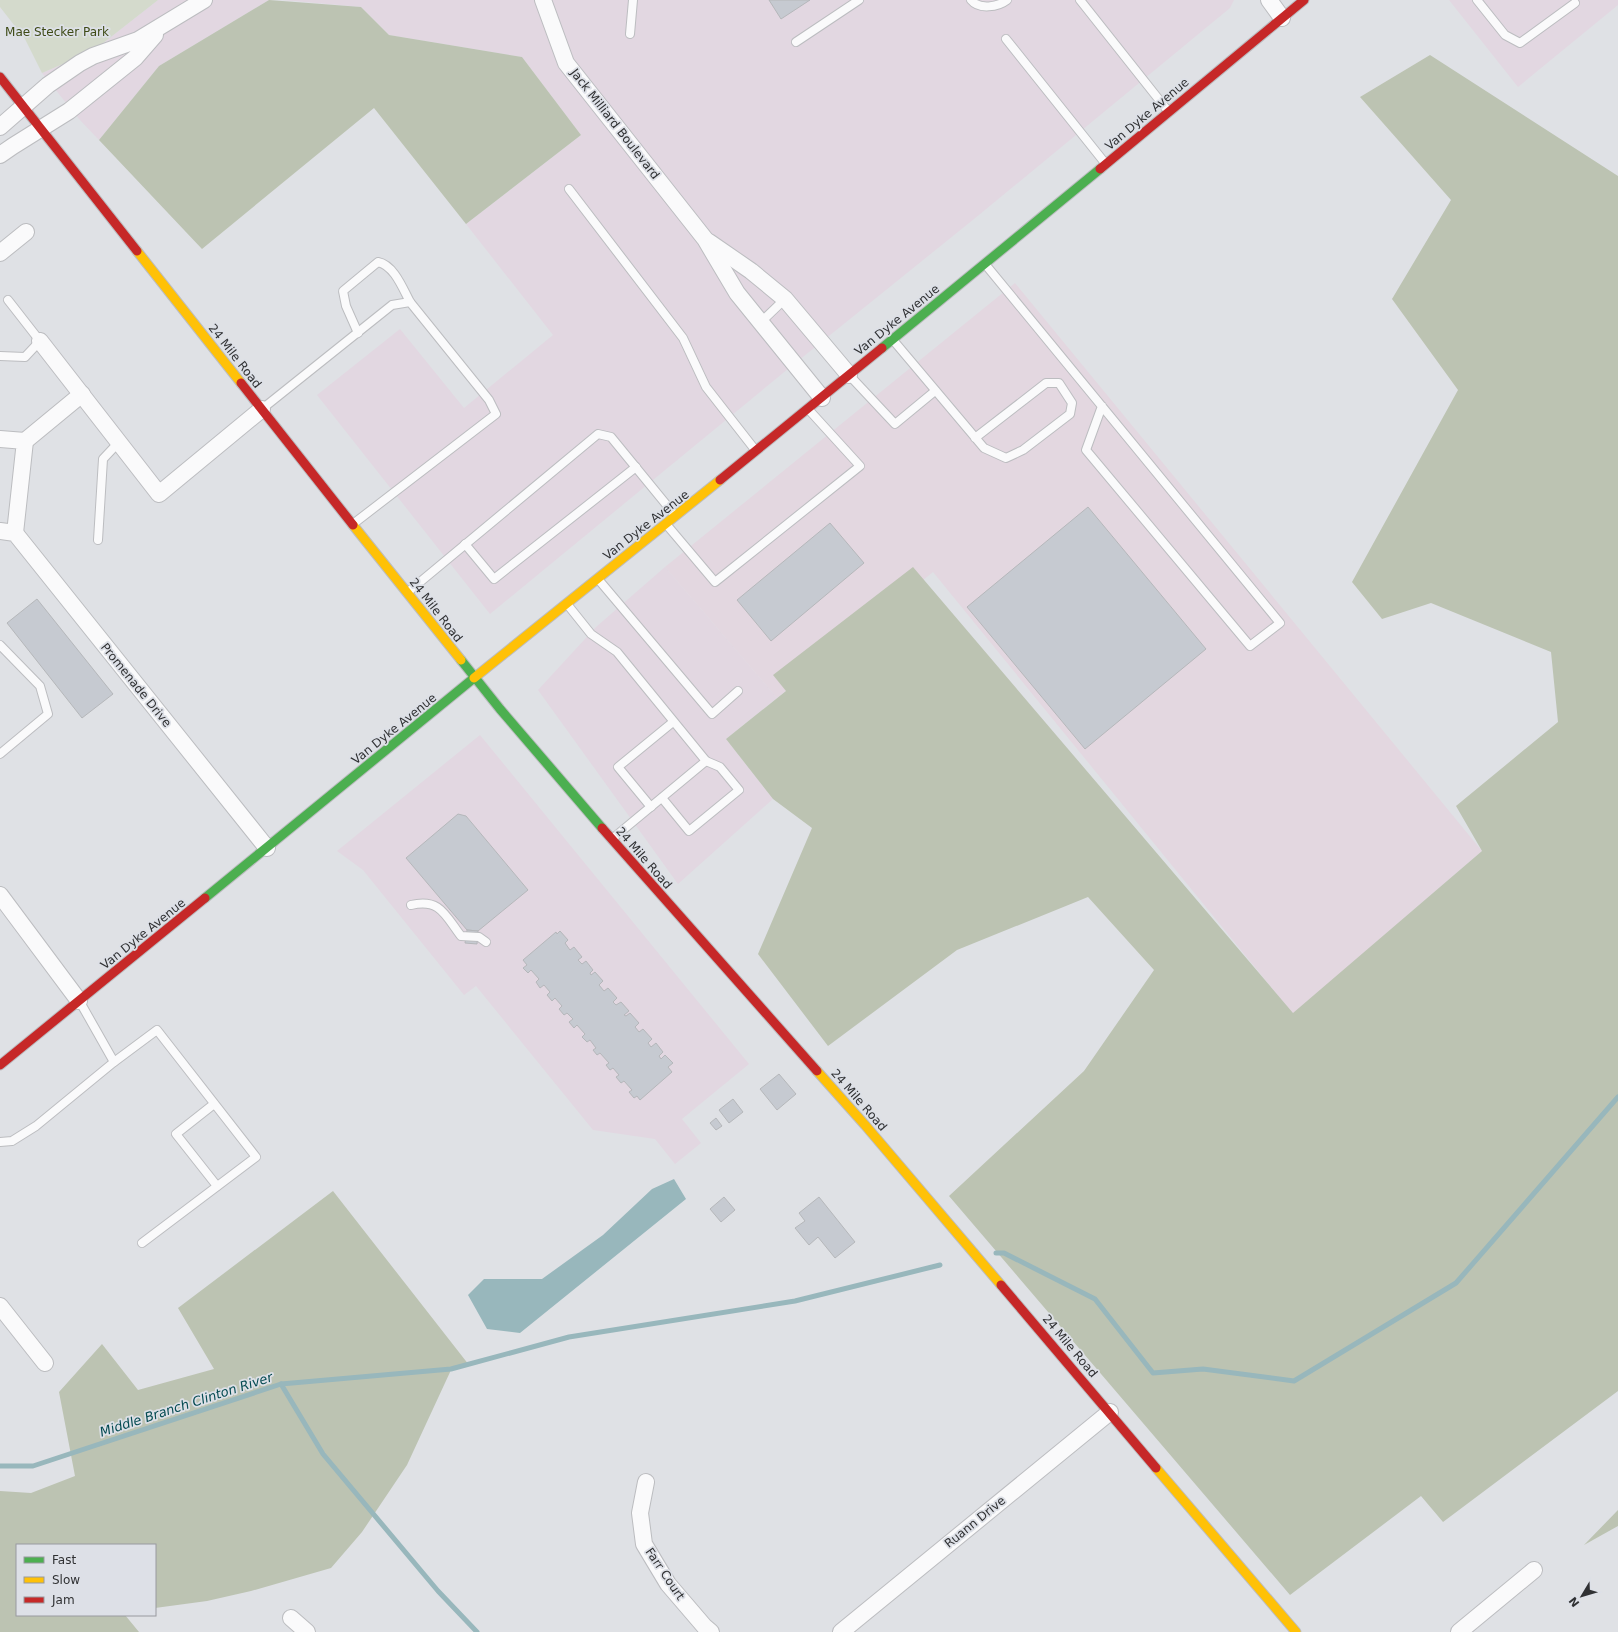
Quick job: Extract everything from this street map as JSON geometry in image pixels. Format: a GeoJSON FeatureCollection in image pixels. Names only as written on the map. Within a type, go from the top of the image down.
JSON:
{"type":"FeatureCollection","features":[{"type":"Feature","properties":{"kind":"street"},"geometry":{"type":"LineString","coordinates":[[0,127],[48,85],[80,63],[93,56],[138,40],[204,0]]}},
{"type":"Feature","properties":{"kind":"street","name":"Jack Milliard Boulevard"},"geometry":{"type":"LineString","coordinates":[[543,0],[566,63],[705,239],[737,293],[822,398]]}},
{"type":"Feature","properties":{"kind":"street"},"geometry":{"type":"LineString","coordinates":[[1269,0],[1282,18]]}},
{"type":"Feature","properties":{"kind":"street","name":"Van Dyke Avenue"},"geometry":{"type":"LineString","coordinates":[[0,1065],[597,578],[808,410],[1304,0]]}},
{"type":"Feature","properties":{"kind":"street"},"geometry":{"type":"LineString","coordinates":[[0,155],[69,111],[135,58],[164,24]]}},
{"type":"Feature","properties":{"kind":"street","name":"24 Mile Road"},"geometry":{"type":"LineString","coordinates":[[0,77],[475,679],[611,839],[865,1125],[1296,1632]]}},
{"type":"Feature","properties":{"kind":"street"},"geometry":{"type":"LineString","coordinates":[[0,254],[26,232]]}},
{"type":"Feature","properties":{"kind":"street","name":"Jack Milliard Boulevard"},"geometry":{"type":"LineString","coordinates":[[705,239],[751,271],[785,299],[849,375]]}},
{"type":"Feature","properties":{"kind":"street"},"geometry":{"type":"LineString","coordinates":[[40,341],[159,494],[262,409]]}},
{"type":"Feature","properties":{"kind":"street"},"geometry":{"type":"LineString","coordinates":[[8,532],[25,441],[82,394]]}},
{"type":"Feature","properties":{"kind":"street"},"geometry":{"type":"LineString","coordinates":[[0,439],[25,441]]}},
{"type":"Feature","properties":{"kind":"street","name":"Promenade Drive"},"geometry":{"type":"LineString","coordinates":[[8,532],[267,848]]}},
{"type":"Feature","properties":{"kind":"street"},"geometry":{"type":"LineString","coordinates":[[0,895],[79,1001]]}},
{"type":"Feature","properties":{"kind":"street"},"geometry":{"type":"LineString","coordinates":[[0,1306],[45,1363]]}},
{"type":"Feature","properties":{"kind":"street","name":"Ruann Drive"},"geometry":{"type":"LineString","coordinates":[[841,1632],[1110,1412]]}},
{"type":"Feature","properties":{"kind":"street","name":"Farr Court"},"geometry":{"type":"LineString","coordinates":[[646,1482],[640,1513],[644,1544],[668,1584],[704,1626],[711,1632]]}},
{"type":"Feature","properties":{"kind":"street"},"geometry":{"type":"LineString","coordinates":[[1459,1632],[1534,1570]]}},
{"type":"Feature","properties":{"kind":"street"},"geometry":{"type":"LineString","coordinates":[[291,1618],[306,1632]]}},
{"type":"Feature","properties":{"kind":"lane"},"geometry":{"type":"LineString","coordinates":[[630,34],[633,0]]}},
{"type":"Feature","properties":{"kind":"lane"},"geometry":{"type":"LineString","coordinates":[[796,42],[859,0]]}},
{"type":"Feature","properties":{"kind":"lane"},"geometry":{"type":"LineString","coordinates":[[971,0],[972,2],[988,7],[1007,0]]}},
{"type":"Feature","properties":{"kind":"lane"},"geometry":{"type":"LineString","coordinates":[[1080,0],[1169,112]]}},
{"type":"Feature","properties":{"kind":"lane"},"geometry":{"type":"LineString","coordinates":[[1477,0],[1505,35],[1520,43],[1575,3]]}},
{"type":"Feature","properties":{"kind":"lane"},"geometry":{"type":"LineString","coordinates":[[1006,39],[1106,164]]}},
{"type":"Feature","properties":{"kind":"lane"},"geometry":{"type":"LineString","coordinates":[[569,189],[683,338],[706,387],[757,451]]}},
{"type":"Feature","properties":{"kind":"lane"},"geometry":{"type":"LineString","coordinates":[[353,525],[496,414],[489,400],[410,302],[390,269],[383,263],[378,262],[343,291],[346,306],[358,333]]}},
{"type":"Feature","properties":{"kind":"lane"},"geometry":{"type":"LineString","coordinates":[[985,264],[1102,406],[1280,623],[1250,646],[1086,450],[1102,406]]}},
{"type":"Feature","properties":{"kind":"lane"},"geometry":{"type":"LineString","coordinates":[[761,322],[785,299]]}},
{"type":"Feature","properties":{"kind":"lane"},"geometry":{"type":"LineString","coordinates":[[0,356],[25,357],[40,341],[8,300]]}},
{"type":"Feature","properties":{"kind":"lane"},"geometry":{"type":"LineString","coordinates":[[262,409],[392,305],[410,302]]}},
{"type":"Feature","properties":{"kind":"lane"},"geometry":{"type":"LineString","coordinates":[[892,340],[975,438],[984,448],[1006,458],[1023,450],[1070,414],[1072,403],[1059,383],[1046,383],[975,438]]}},
{"type":"Feature","properties":{"kind":"lane"},"geometry":{"type":"LineString","coordinates":[[849,375],[895,424],[935,391]]}},
{"type":"Feature","properties":{"kind":"lane"},"geometry":{"type":"LineString","coordinates":[[666,524],[715,582],[860,466],[808,410]]}},
{"type":"Feature","properties":{"kind":"lane"},"geometry":{"type":"LineString","coordinates":[[407,592],[598,434],[611,436],[676,516]]}},
{"type":"Feature","properties":{"kind":"lane"},"geometry":{"type":"LineString","coordinates":[[98,540],[103,459],[119,442]]}},
{"type":"Feature","properties":{"kind":"lane"},"geometry":{"type":"LineString","coordinates":[[465,544],[494,579],[636,467]]}},
{"type":"Feature","properties":{"kind":"lane"},"geometry":{"type":"LineString","coordinates":[[597,578],[712,714],[738,692]]}},
{"type":"Feature","properties":{"kind":"lane"},"geometry":{"type":"LineString","coordinates":[[567,604],[591,634],[617,652],[706,761],[720,767],[739,790],[689,831],[662,798]]}},
{"type":"Feature","properties":{"kind":"lane"},"geometry":{"type":"LineString","coordinates":[[0,645],[40,686],[48,714],[0,754]]}},
{"type":"Feature","properties":{"kind":"lane"},"geometry":{"type":"LineString","coordinates":[[651,807],[618,767],[674,722]]}},
{"type":"Feature","properties":{"kind":"lane"},"geometry":{"type":"LineString","coordinates":[[611,839],[706,761]]}},
{"type":"Feature","properties":{"kind":"lane"},"geometry":{"type":"LineString","coordinates":[[411,904],[428,902],[437,906],[461,936],[480,937],[486,942]]}},
{"type":"Feature","properties":{"kind":"lane"},"geometry":{"type":"LineString","coordinates":[[79,1001],[114,1062]]}},
{"type":"Feature","properties":{"kind":"lane"},"geometry":{"type":"LineString","coordinates":[[0,1142],[12,1141],[36,1126],[114,1062],[157,1030],[256,1157],[142,1243]]}},
{"type":"Feature","properties":{"kind":"lane"},"geometry":{"type":"LineString","coordinates":[[214,1104],[176,1134],[217,1186]]}},
{"type":"Feature","properties":{"kind":"shaded area"},"geometry":{"type":"Polygon","coordinates":[[[158,0],[269,0],[159,66],[99,140],[79,119],[42,73],[93,51],[158,0]]]}},
{"type":"Feature","properties":{"kind":"shaded area"},"geometry":{"type":"Polygon","coordinates":[[[283,0],[1234,0],[1230,8],[490,614],[317,395],[400,329],[464,408],[553,335],[466,224],[581,135],[522,57],[389,35],[361,7],[283,0]]]}},
{"type":"Feature","properties":{"kind":"shaded area"},"geometry":{"type":"Polygon","coordinates":[[[1449,0],[1618,0],[1618,5],[1518,87],[1449,0]]]}},
{"type":"Feature","properties":{"kind":"shaded area"},"geometry":{"type":"Polygon","coordinates":[[[1015,283],[1482,851],[1293,1014],[933,572],[777,698],[665,567],[1015,283]]]}},
{"type":"Feature","properties":{"kind":"shaded area"},"geometry":{"type":"Polygon","coordinates":[[[665,567],[777,698],[726,739],[773,799],[678,884],[538,690],[596,627],[665,567]]]}},
{"type":"Feature","properties":{"kind":"shaded area"},"geometry":{"type":"Polygon","coordinates":[[[480,735],[749,1064],[682,1119],[701,1143],[675,1164],[655,1139],[593,1130],[476,986],[464,995],[363,870],[337,851],[480,735]]]}},
{"type":"Feature","properties":{"kind":"green space","name":"Mae Stecker Park"},"geometry":{"type":"Polygon","coordinates":[[[0,0],[158,0],[93,51],[42,73],[25,39],[0,7],[0,0]]]}},
{"type":"Feature","properties":{"kind":"green space"},"geometry":{"type":"Polygon","coordinates":[[[269,0],[361,7],[389,35],[522,57],[581,135],[466,224],[374,108],[202,249],[99,140],[159,66],[269,0]]]}},
{"type":"Feature","properties":{"kind":"green space"},"geometry":{"type":"Polygon","coordinates":[[[1430,55],[1618,176],[1618,1391],[1443,1522],[1421,1496],[1290,1595],[949,1196],[1084,1071],[1154,970],[1088,897],[957,950],[828,1046],[758,954],[812,828],[773,799],[726,739],[786,691],[773,675],[913,567],[1293,1013],[1482,851],[1456,806],[1558,722],[1551,652],[1431,603],[1382,619],[1352,582],[1458,390],[1392,299],[1451,200],[1360,97],[1430,55]]]}},
{"type":"Feature","properties":{"kind":"green space"},"geometry":{"type":"Polygon","coordinates":[[[333,1191],[469,1365],[451,1370],[407,1465],[362,1532],[331,1568],[251,1591],[207,1601],[156,1608],[156,1544],[16,1544],[16,1616],[126,1616],[139,1632],[0,1632],[0,1491],[31,1493],[75,1476],[59,1392],[102,1344],[138,1390],[214,1369],[178,1308],[333,1191]]]}},
{"type":"Feature","properties":{"kind":"green space"},"geometry":{"type":"Polygon","coordinates":[[[1618,1510],[1618,1526],[1584,1545],[1618,1510]]]}},
{"type":"Feature","properties":{"kind":"water"},"geometry":{"type":"Polygon","coordinates":[[[674,1179],[686,1199],[520,1333],[487,1329],[468,1295],[484,1279],[542,1279],[603,1235],[652,1189],[674,1179]]]}},
{"type":"Feature","properties":{"kind":"building"},"geometry":{"type":"Polygon","coordinates":[[[769,0],[810,0],[781,19],[769,0]]]}},
{"type":"Feature","properties":{"kind":"building"},"geometry":{"type":"Polygon","coordinates":[[[1088,507],[1206,649],[1085,749],[967,607],[1088,507]]]}},
{"type":"Feature","properties":{"kind":"building"},"geometry":{"type":"Polygon","coordinates":[[[830,523],[864,563],[771,641],[737,600],[830,523]]]}},
{"type":"Feature","properties":{"kind":"building"},"geometry":{"type":"Polygon","coordinates":[[[37,599],[113,694],[82,718],[7,623],[37,599]]]}},
{"type":"Feature","properties":{"kind":"building"},"geometry":{"type":"Polygon","coordinates":[[[458,814],[466,816],[528,890],[478,931],[467,930],[406,858],[458,814]]]}},
{"type":"Feature","properties":{"kind":"building"},"geometry":{"type":"Polygon","coordinates":[[[467,930],[478,931],[477,944],[465,943],[467,930]]]}},
{"type":"Feature","properties":{"kind":"building"},"geometry":{"type":"Polygon","coordinates":[[[560,931],[568,940],[565,943],[570,950],[574,947],[582,957],[578,960],[582,964],[586,961],[593,970],[590,973],[591,975],[595,972],[603,981],[599,985],[604,991],[608,988],[617,998],[613,1002],[616,1005],[621,1002],[629,1011],[624,1015],[626,1016],[630,1013],[639,1023],[635,1027],[639,1032],[643,1029],[652,1039],[648,1043],[651,1047],[656,1043],[663,1052],[659,1056],[661,1059],[665,1055],[673,1063],[668,1067],[672,1072],[640,1100],[637,1096],[634,1098],[629,1092],[632,1090],[624,1081],[621,1083],[616,1077],[619,1075],[613,1068],[610,1070],[606,1065],[609,1063],[600,1053],[597,1055],[593,1050],[596,1048],[590,1040],[587,1042],[582,1037],[585,1034],[577,1025],[574,1028],[569,1022],[573,1019],[567,1013],[564,1015],[559,1009],[562,1006],[555,998],[552,1001],[547,995],[550,992],[544,985],[540,988],[536,982],[539,979],[531,970],[528,973],[523,968],[527,965],[523,960],[556,932],[557,934],[560,931]]]}},
{"type":"Feature","properties":{"kind":"building"},"geometry":{"type":"Polygon","coordinates":[[[779,1074],[796,1094],[777,1110],[760,1089],[779,1074]]]}},
{"type":"Feature","properties":{"kind":"building"},"geometry":{"type":"Polygon","coordinates":[[[733,1099],[743,1112],[729,1123],[719,1110],[733,1099]]]}},
{"type":"Feature","properties":{"kind":"building"},"geometry":{"type":"Polygon","coordinates":[[[716,1118],[722,1126],[716,1130],[710,1123],[716,1118]]]}},
{"type":"Feature","properties":{"kind":"building"},"geometry":{"type":"Polygon","coordinates":[[[724,1197],[735,1210],[721,1222],[710,1209],[724,1197]]]}},
{"type":"Feature","properties":{"kind":"building"},"geometry":{"type":"Polygon","coordinates":[[[819,1197],[855,1242],[835,1258],[818,1237],[809,1245],[795,1228],[805,1221],[799,1213],[819,1197]]]}},
{"type":"Feature","properties":{"kind":"waterway"},"geometry":{"type":"LineString","coordinates":[[996,1253],[1004,1253],[1095,1299],[1153,1373],[1203,1369],[1294,1381],[1456,1283],[1618,1097]]}},
{"type":"Feature","properties":{"kind":"waterway"},"geometry":{"type":"LineString","coordinates":[[0,1466],[33,1466],[281,1384],[451,1369],[569,1337],[795,1301],[940,1265]]}},
{"type":"Feature","properties":{"kind":"waterway","name":"Middle Branch Clinton River"},"geometry":{"type":"LineString","coordinates":[[281,1384],[323,1454],[438,1591],[477,1632]]}},
{"type":"Feature","properties":{"kind":"traffic: fast"},"geometry":{"type":"LineString","coordinates":[[882,348],[1100,169]]}},
{"type":"Feature","properties":{"kind":"traffic: fast"},"geometry":{"type":"LineString","coordinates":[[461,660],[500,709],[602,828]]}},
{"type":"Feature","properties":{"kind":"traffic: fast"},"geometry":{"type":"LineString","coordinates":[[205,898],[474,678]]}},
{"type":"Feature","properties":{"kind":"traffic: slow"},"geometry":{"type":"LineString","coordinates":[[137,251],[241,383]]}},
{"type":"Feature","properties":{"kind":"traffic: slow"},"geometry":{"type":"LineString","coordinates":[[474,678],[720,480]]}},
{"type":"Feature","properties":{"kind":"traffic: slow"},"geometry":{"type":"LineString","coordinates":[[353,525],[461,660]]}},
{"type":"Feature","properties":{"kind":"traffic: slow"},"geometry":{"type":"LineString","coordinates":[[817,1071],[1001,1285]]}},
{"type":"Feature","properties":{"kind":"traffic: slow"},"geometry":{"type":"LineString","coordinates":[[1156,1468],[1296,1632]]}},
{"type":"Feature","properties":{"kind":"traffic: jam"},"geometry":{"type":"LineString","coordinates":[[1100,169],[1304,0]]}},
{"type":"Feature","properties":{"kind":"traffic: jam"},"geometry":{"type":"LineString","coordinates":[[0,77],[137,251]]}},
{"type":"Feature","properties":{"kind":"traffic: jam"},"geometry":{"type":"LineString","coordinates":[[720,480],[882,348]]}},
{"type":"Feature","properties":{"kind":"traffic: jam"},"geometry":{"type":"LineString","coordinates":[[241,383],[353,525]]}},
{"type":"Feature","properties":{"kind":"traffic: jam"},"geometry":{"type":"LineString","coordinates":[[602,828],[817,1071]]}},
{"type":"Feature","properties":{"kind":"traffic: jam"},"geometry":{"type":"LineString","coordinates":[[0,1065],[205,898]]}},
{"type":"Feature","properties":{"kind":"traffic: jam"},"geometry":{"type":"LineString","coordinates":[[1001,1285],[1156,1468]]}}]}
